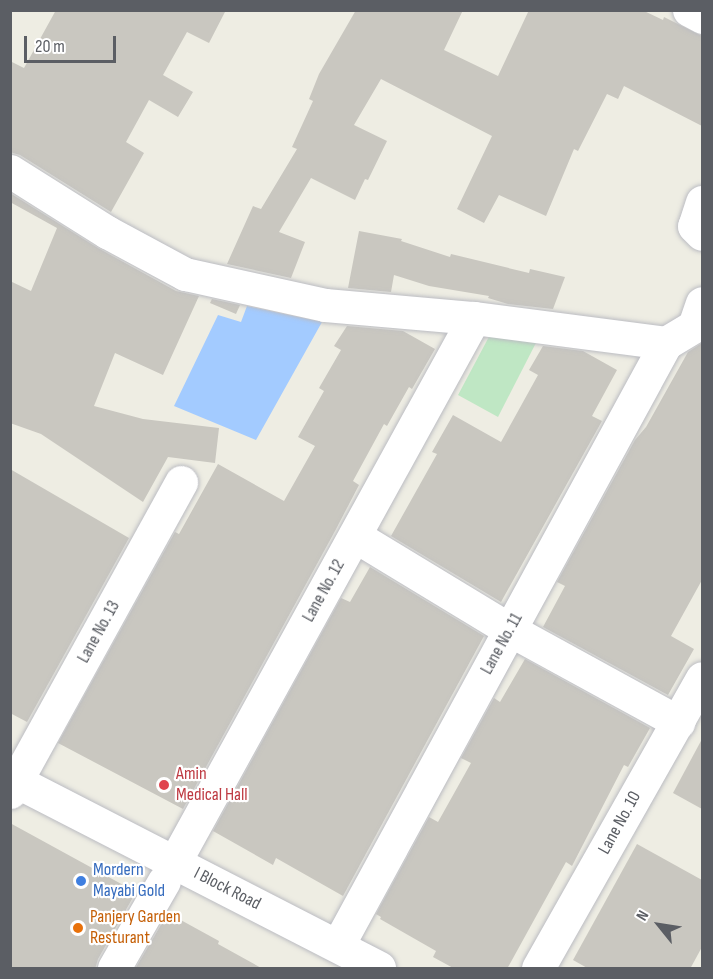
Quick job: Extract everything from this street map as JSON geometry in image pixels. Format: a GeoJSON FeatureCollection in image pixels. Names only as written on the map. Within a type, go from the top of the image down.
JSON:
{"type":"FeatureCollection","features":[{"type":"Feature","properties":{"kind":"street"},"geometry":{"type":"LineString","coordinates":[[689,10],[702,17]]}},
{"type":"Feature","properties":{"kind":"street"},"geometry":{"type":"LineString","coordinates":[[10,171],[107,232],[185,274],[325,305],[474,318],[666,343],[694,326],[702,303]]}},
{"type":"Feature","properties":{"kind":"street"},"geometry":{"type":"LineString","coordinates":[[702,202],[694,226],[702,234]]}},
{"type":"Feature","properties":{"kind":"street","name":"Lane No. 12"},"geometry":{"type":"LineString","coordinates":[[114,969],[474,318]]}},
{"type":"Feature","properties":{"kind":"street","name":"Lane No. 11"},"geometry":{"type":"LineString","coordinates":[[332,962],[666,343]]}},
{"type":"Feature","properties":{"kind":"street","name":"Lane No. 13"},"geometry":{"type":"LineString","coordinates":[[12,788],[181,483]]}},
{"type":"Feature","properties":{"kind":"street"},"geometry":{"type":"LineString","coordinates":[[354,536],[510,630],[678,722]]}},
{"type":"Feature","properties":{"kind":"street","name":"Lane No. 10"},"geometry":{"type":"LineString","coordinates":[[538,969],[702,678]]}},
{"type":"Feature","properties":{"kind":"street","name":"I Block Road"},"geometry":{"type":"LineString","coordinates":[[12,788],[332,962],[379,969]]}},
{"type":"Feature","properties":{"kind":"green space"},"geometry":{"type":"Polygon","coordinates":[[[492,331],[539,337],[498,417],[458,395],[492,331]]]}},
{"type":"Feature","properties":{"kind":"water"},"geometry":{"type":"Polygon","coordinates":[[[247,306],[322,322],[256,440],[174,406],[218,315],[241,322],[247,306]]]}},
{"type":"Feature","properties":{"kind":"building"},"geometry":{"type":"Polygon","coordinates":[[[56,10],[226,10],[209,43],[187,32],[163,75],[193,92],[178,117],[149,100],[126,142],[144,153],[111,212],[20,155],[10,152],[10,61],[24,68],[56,10]]]}},
{"type":"Feature","properties":{"kind":"building"},"geometry":{"type":"Polygon","coordinates":[[[356,10],[463,10],[444,50],[498,76],[529,10],[642,10],[663,20],[664,17],[702,36],[702,126],[624,86],[618,99],[607,94],[578,151],[574,149],[546,216],[499,195],[484,223],[457,209],[492,136],[381,79],[354,125],[387,141],[368,180],[365,179],[355,200],[311,178],[279,232],[305,242],[291,278],[227,264],[253,206],[261,209],[297,149],[292,147],[313,101],[309,99],[319,74],[356,10]]]}},
{"type":"Feature","properties":{"kind":"building"},"geometry":{"type":"Polygon","coordinates":[[[10,193],[98,248],[176,291],[199,296],[163,375],[115,353],[94,406],[143,419],[219,428],[215,463],[168,457],[143,502],[41,434],[10,423],[10,281],[31,291],[57,228],[10,202],[10,193]]]}},
{"type":"Feature","properties":{"kind":"building"},"geometry":{"type":"Polygon","coordinates":[[[359,231],[402,239],[401,241],[450,257],[451,254],[529,273],[530,269],[565,277],[553,309],[508,304],[488,298],[489,296],[429,286],[394,275],[391,292],[348,288],[359,231]]]}},
{"type":"Feature","properties":{"kind":"building"},"geometry":{"type":"Polygon","coordinates":[[[212,299],[240,305],[236,314],[210,303],[212,299]]]}},
{"type":"Feature","properties":{"kind":"building"},"geometry":{"type":"Polygon","coordinates":[[[347,326],[403,331],[435,349],[412,389],[409,387],[387,426],[384,424],[353,481],[359,485],[335,531],[183,809],[58,743],[175,532],[179,534],[218,464],[284,501],[315,446],[298,437],[324,391],[319,388],[341,350],[334,346],[347,326]]]}},
{"type":"Feature","properties":{"kind":"building"},"geometry":{"type":"Polygon","coordinates":[[[702,343],[702,580],[671,636],[694,649],[668,695],[543,627],[565,586],[557,582],[635,440],[646,427],[688,352],[702,343]]]}},
{"type":"Feature","properties":{"kind":"building"},"geometry":{"type":"Polygon","coordinates":[[[543,346],[583,351],[617,370],[592,416],[602,421],[501,602],[391,536],[437,454],[432,452],[453,415],[501,442],[538,375],[529,370],[543,346]]]}},
{"type":"Feature","properties":{"kind":"building"},"geometry":{"type":"Polygon","coordinates":[[[10,469],[129,538],[27,722],[10,713],[10,469]]]}},
{"type":"Feature","properties":{"kind":"building"},"geometry":{"type":"Polygon","coordinates":[[[370,567],[484,636],[343,896],[276,858],[273,865],[213,831],[341,598],[350,602],[370,567]]]}},
{"type":"Feature","properties":{"kind":"building"},"geometry":{"type":"Polygon","coordinates":[[[525,659],[650,728],[628,767],[624,765],[572,866],[566,862],[507,969],[455,969],[433,957],[436,951],[380,919],[381,917],[376,914],[429,817],[438,822],[471,763],[461,758],[494,698],[500,702],[525,659]]]}},
{"type":"Feature","properties":{"kind":"building"},"geometry":{"type":"Polygon","coordinates":[[[702,739],[702,809],[673,793],[702,739]]]}},
{"type":"Feature","properties":{"kind":"building"},"geometry":{"type":"Polygon","coordinates":[[[10,823],[136,892],[98,959],[95,969],[10,969],[10,823]]]}},
{"type":"Feature","properties":{"kind":"building"},"geometry":{"type":"Polygon","coordinates":[[[637,844],[702,880],[702,947],[690,969],[589,969],[573,960],[637,844]]]}},
{"type":"Feature","properties":{"kind":"building"},"geometry":{"type":"Polygon","coordinates":[[[168,913],[219,941],[218,944],[263,969],[135,969],[168,913]]]}},
{"type":"Feature","properties":{"kind":"place","name":"Amin Medical Hall"},"geometry":{"type":"Point","coordinates":[164,785]}},
{"type":"Feature","properties":{"kind":"place","name":"Mordern Mayabi Gold"},"geometry":{"type":"Point","coordinates":[81,881]}},
{"type":"Feature","properties":{"kind":"place","name":"Panjery Garden Resturant"},"geometry":{"type":"Point","coordinates":[78,928]}}]}
